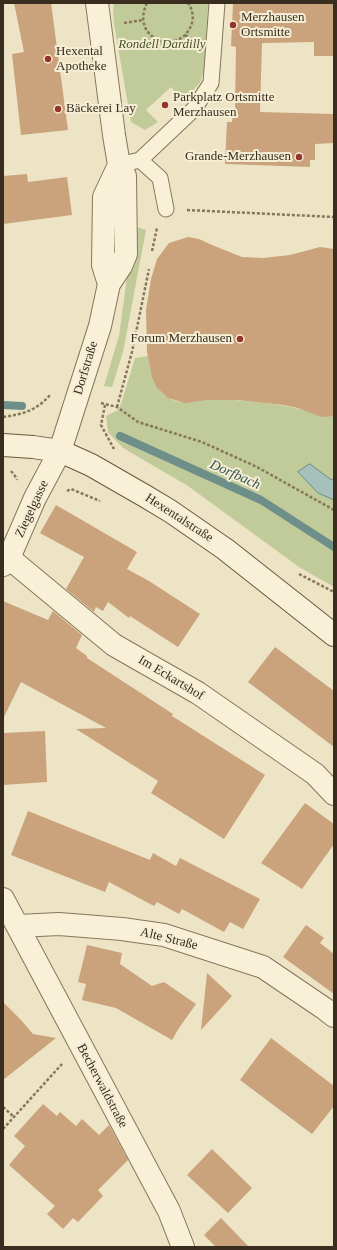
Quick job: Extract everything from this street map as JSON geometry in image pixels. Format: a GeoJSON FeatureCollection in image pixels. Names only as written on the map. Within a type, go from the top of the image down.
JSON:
{"type":"FeatureCollection","features":[{"type":"Feature","properties":{"kind":"street","name":"Dorfstraße"},"geometry":{"type":"LineString","coordinates":[[60,451],[83,375],[100,326],[109,284],[121,266],[126,254],[125,176],[129,162],[97,3]]}},
{"type":"Feature","properties":{"kind":"street","name":"Hexentalstraße"},"geometry":{"type":"LineString","coordinates":[[3,445],[60,451],[91,465],[187,522],[225,549],[334,635]]}},
{"type":"Feature","properties":{"kind":"street","name":"Ziegelgasse"},"geometry":{"type":"LineString","coordinates":[[6,562],[35,498],[60,451]]}},
{"type":"Feature","properties":{"kind":"street","name":"Im Eckartshof"},"geometry":{"type":"LineString","coordinates":[[6,562],[114,645],[198,693],[316,774],[334,794]]}},
{"type":"Feature","properties":{"kind":"street"},"geometry":{"type":"LineString","coordinates":[[3,899],[18,926]]}},
{"type":"Feature","properties":{"kind":"street","name":"Alte Straße"},"geometry":{"type":"LineString","coordinates":[[18,926],[59,924],[122,928],[164,935],[263,967],[326,1009],[334,1016]]}},
{"type":"Feature","properties":{"kind":"street","name":"Becherwaldstraße"},"geometry":{"type":"LineString","coordinates":[[18,926],[169,1211],[183,1247]]}},
{"type":"Feature","properties":{"kind":"lane"},"geometry":{"type":"LineString","coordinates":[[166,209],[160,178],[129,162],[194,109],[211,83],[217,3]]}},
{"type":"Feature","properties":{"kind":"path"},"geometry":{"type":"LineString","coordinates":[[147,3],[144,10],[143,20],[147,31],[154,38],[170,42],[178,40],[185,35],[190,28],[192,12],[188,3]]}},
{"type":"Feature","properties":{"kind":"path"},"geometry":{"type":"LineString","coordinates":[[152,254],[159,216],[166,209],[334,217]]}},
{"type":"Feature","properties":{"kind":"path"},"geometry":{"type":"LineString","coordinates":[[117,407],[132,352],[149,269]]}},
{"type":"Feature","properties":{"kind":"path"},"geometry":{"type":"LineString","coordinates":[[3,417],[22,414],[43,404],[54,390],[78,395],[105,405],[117,407],[138,422],[202,442],[257,467],[334,510]]}},
{"type":"Feature","properties":{"kind":"path"},"geometry":{"type":"LineString","coordinates":[[105,405],[101,425],[114,448],[120,453]]}},
{"type":"Feature","properties":{"kind":"path"},"geometry":{"type":"LineString","coordinates":[[3,1130],[66,1059]]}},
{"type":"Feature","properties":{"kind":"path"},"geometry":{"type":"LineString","coordinates":[[3,1107],[14,1117]]}},
{"type":"Feature","properties":{"kind":"green space","name":"Rondell Dardilly"},"geometry":{"type":"Polygon","coordinates":[[[114,3],[208,3],[205,67],[200,83],[183,100],[171,87],[146,110],[158,122],[145,130],[131,122],[114,24],[114,3]]]}},
{"type":"Feature","properties":{"kind":"green space"},"geometry":{"type":"Polygon","coordinates":[[[134,226],[146,230],[123,352],[112,387],[104,386],[119,336],[134,226]]]}},
{"type":"Feature","properties":{"kind":"green space"},"geometry":{"type":"Polygon","coordinates":[[[148,356],[156,385],[159,390],[174,400],[192,402],[207,400],[240,400],[287,406],[334,416],[334,587],[299,567],[188,486],[123,448],[108,432],[106,416],[118,410],[121,404],[135,358],[148,356]]]}},
{"type":"Feature","properties":{"kind":"water"},"geometry":{"type":"Polygon","coordinates":[[[310,464],[330,479],[334,480],[334,500],[318,493],[298,472],[310,464]]]}},
{"type":"Feature","properties":{"kind":"building"},"geometry":{"type":"Polygon","coordinates":[[[14,3],[51,3],[68,130],[21,135],[12,54],[24,52],[14,3]]]}},
{"type":"Feature","properties":{"kind":"building"},"geometry":{"type":"Polygon","coordinates":[[[233,3],[334,3],[334,56],[314,56],[314,42],[262,43],[260,112],[334,114],[334,143],[315,144],[315,160],[310,160],[310,167],[225,164],[227,122],[232,122],[233,111],[235,111],[236,47],[231,46],[233,3]]]}},
{"type":"Feature","properties":{"kind":"building"},"geometry":{"type":"Polygon","coordinates":[[[27,174],[28,182],[67,177],[72,215],[3,224],[3,176],[27,174]]]}},
{"type":"Feature","properties":{"kind":"building","name":"Forum Merzhausen"},"geometry":{"type":"Polygon","coordinates":[[[188,237],[199,239],[242,257],[263,258],[290,255],[320,247],[334,249],[334,416],[322,417],[298,408],[238,400],[208,400],[185,403],[168,398],[157,388],[152,377],[147,352],[146,310],[151,279],[157,259],[169,243],[188,237]]]}},
{"type":"Feature","properties":{"kind":"building"},"geometry":{"type":"Polygon","coordinates":[[[56,505],[137,552],[127,569],[149,581],[200,614],[178,647],[130,616],[129,618],[108,602],[103,611],[96,607],[94,612],[66,589],[84,557],[40,533],[56,505]]]}},
{"type":"Feature","properties":{"kind":"building"},"geometry":{"type":"Polygon","coordinates":[[[3,601],[48,620],[53,611],[82,635],[76,648],[87,656],[87,658],[173,714],[172,716],[265,775],[224,839],[151,793],[158,781],[76,729],[106,728],[21,682],[3,719],[3,601]]]}},
{"type":"Feature","properties":{"kind":"building"},"geometry":{"type":"Polygon","coordinates":[[[275,647],[334,691],[334,747],[248,682],[275,647]]]}},
{"type":"Feature","properties":{"kind":"building"},"geometry":{"type":"Polygon","coordinates":[[[45,731],[47,782],[3,785],[3,733],[45,731]]]}},
{"type":"Feature","properties":{"kind":"building"},"geometry":{"type":"Polygon","coordinates":[[[305,803],[334,824],[334,844],[302,889],[261,863],[305,803]]]}},
{"type":"Feature","properties":{"kind":"building"},"geometry":{"type":"Polygon","coordinates":[[[28,811],[150,860],[153,853],[176,866],[180,858],[260,899],[243,929],[230,922],[224,932],[182,909],[179,914],[157,902],[154,906],[109,882],[105,892],[11,855],[28,811]]]}},
{"type":"Feature","properties":{"kind":"building"},"geometry":{"type":"Polygon","coordinates":[[[306,925],[324,938],[320,943],[334,954],[334,994],[283,957],[306,925]]]}},
{"type":"Feature","properties":{"kind":"building"},"geometry":{"type":"Polygon","coordinates":[[[87,945],[122,953],[120,964],[152,986],[164,982],[196,1004],[172,1040],[116,1008],[82,1000],[86,984],[78,982],[87,945]]]}},
{"type":"Feature","properties":{"kind":"building"},"geometry":{"type":"Polygon","coordinates":[[[207,973],[232,996],[201,1030],[207,973]]]}},
{"type":"Feature","properties":{"kind":"building"},"geometry":{"type":"Polygon","coordinates":[[[3,1002],[33,1034],[56,1038],[3,1080],[3,1002]]]}},
{"type":"Feature","properties":{"kind":"building"},"geometry":{"type":"Polygon","coordinates":[[[271,1038],[334,1086],[334,1106],[312,1134],[240,1080],[271,1038]]]}},
{"type":"Feature","properties":{"kind":"building"},"geometry":{"type":"Polygon","coordinates":[[[43,1104],[57,1116],[60,1112],[76,1126],[82,1119],[99,1135],[109,1125],[128,1160],[98,1190],[103,1196],[78,1222],[73,1218],[63,1229],[47,1214],[55,1206],[9,1165],[25,1146],[14,1136],[43,1104]]]}},
{"type":"Feature","properties":{"kind":"building"},"geometry":{"type":"Polygon","coordinates":[[[212,1149],[252,1188],[228,1213],[187,1175],[212,1149]]]}},
{"type":"Feature","properties":{"kind":"building"},"geometry":{"type":"Polygon","coordinates":[[[221,1218],[249,1247],[216,1247],[204,1235],[221,1218]]]}},
{"type":"Feature","properties":{"kind":"waterway","name":"Dorfbach"},"geometry":{"type":"LineString","coordinates":[[3,405],[22,406]]}},
{"type":"Feature","properties":{"kind":"waterway","name":"Dorfbach"},"geometry":{"type":"LineString","coordinates":[[120,436],[261,500],[334,547]]}},
{"type":"Feature","properties":{"kind":"place","name":"Merzhausen Ortsmitte"},"geometry":{"type":"Point","coordinates":[233,25]}},
{"type":"Feature","properties":{"kind":"place","name":"Hexental Apotheke"},"geometry":{"type":"Point","coordinates":[48,59]}},
{"type":"Feature","properties":{"kind":"place","name":"Parkplatz Ortsmitte Merzhausen"},"geometry":{"type":"Point","coordinates":[165,105]}},
{"type":"Feature","properties":{"kind":"place","name":"Bäckerei Lay"},"geometry":{"type":"Point","coordinates":[58,109]}},
{"type":"Feature","properties":{"kind":"place","name":"Grande-Merzhausen"},"geometry":{"type":"Point","coordinates":[299,157]}},
{"type":"Feature","properties":{"kind":"place","name":"Forum Merzhausen"},"geometry":{"type":"Point","coordinates":[240,339]}}]}
